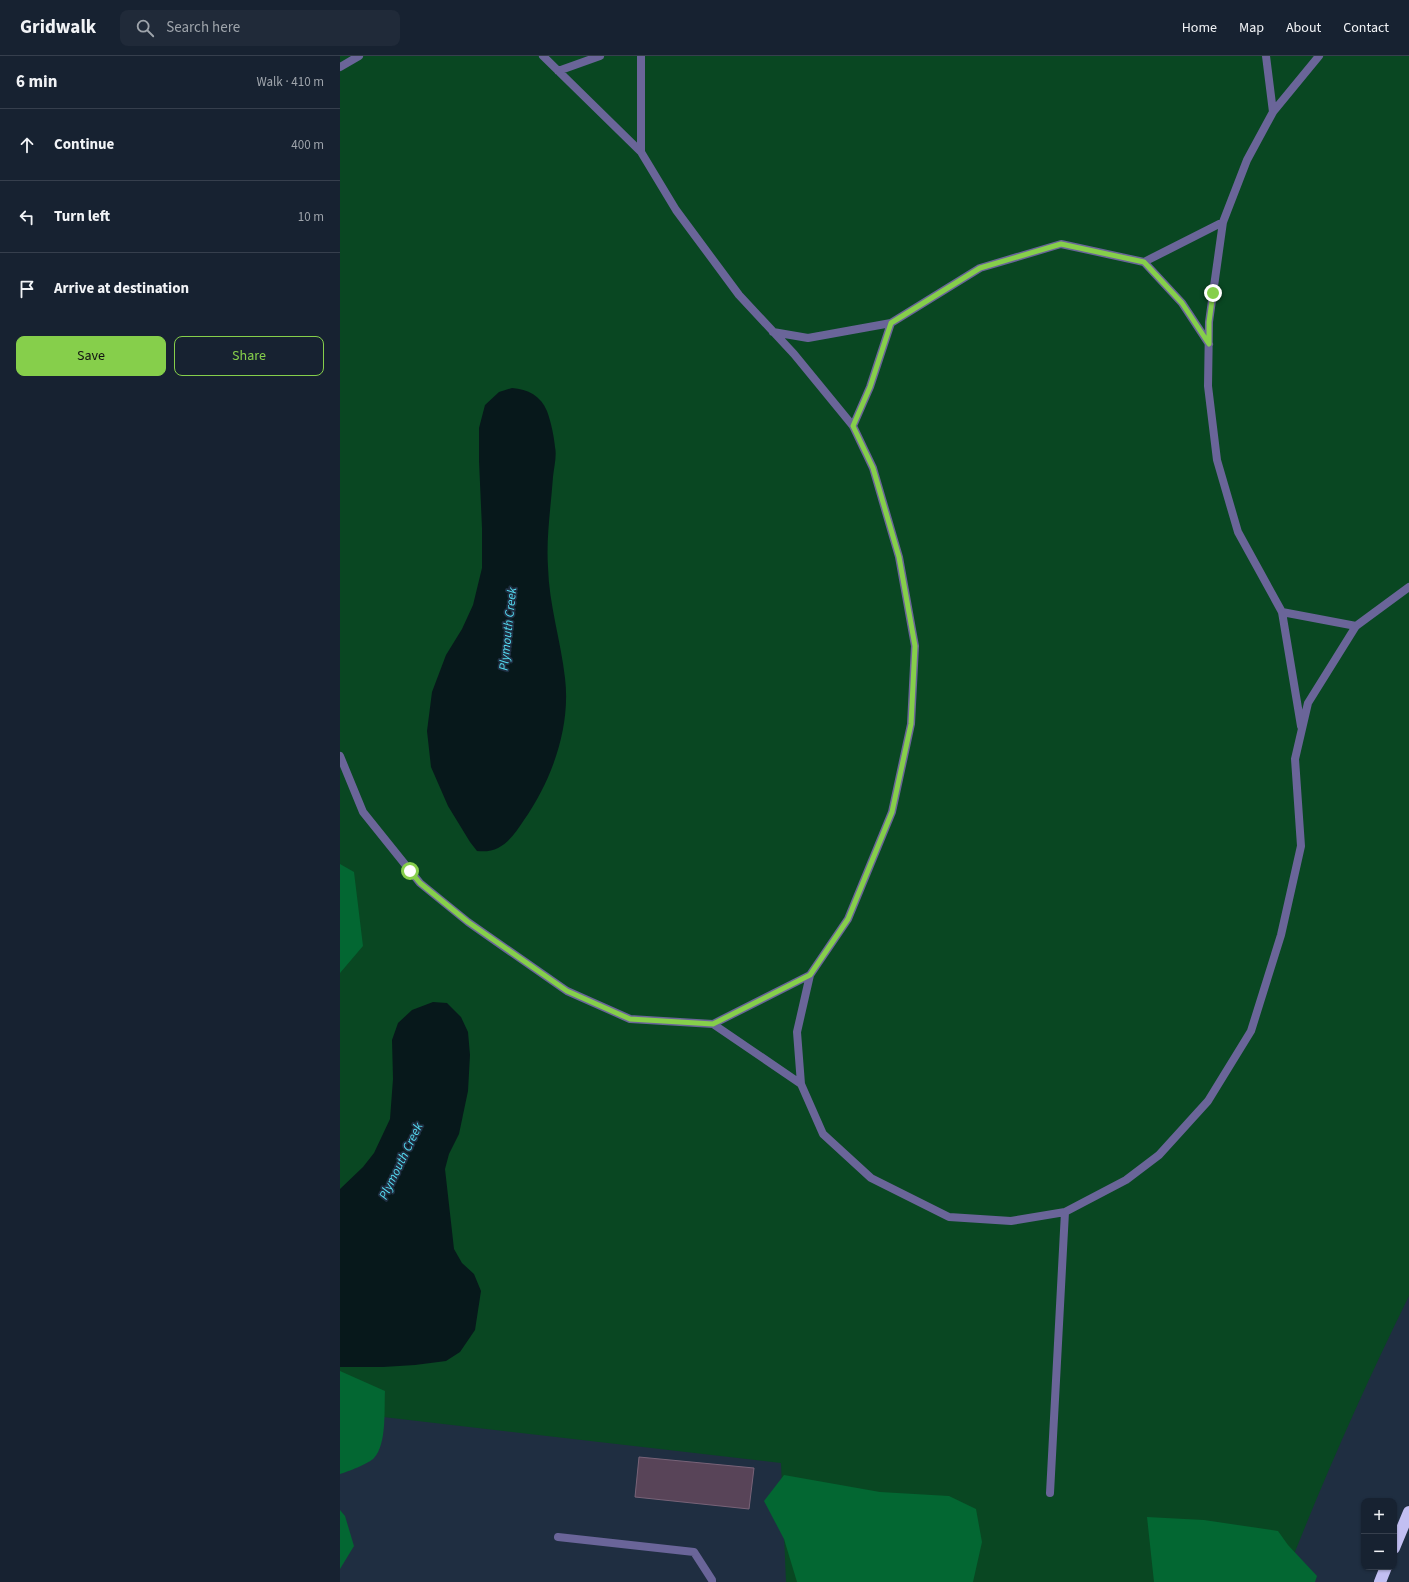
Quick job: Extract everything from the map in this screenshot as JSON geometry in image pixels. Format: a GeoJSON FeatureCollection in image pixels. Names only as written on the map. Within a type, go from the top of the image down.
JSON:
{"type":"FeatureCollection","features":[{"type":"Feature","properties":{"kind":"highway"},"geometry":{"type":"LineString","coordinates":[[1397,1541],[1409,1512]]}},
{"type":"Feature","properties":{"kind":"highway"},"geometry":{"type":"LineString","coordinates":[[1380,1582],[1385,1570]]}},
{"type":"Feature","properties":{"kind":"lane"},"geometry":{"type":"LineString","coordinates":[[340,67],[359,56]]}},
{"type":"Feature","properties":{"kind":"lane"},"geometry":{"type":"LineString","coordinates":[[542,56],[641,152],[676,210],[739,295],[794,354],[853,426],[873,468],[899,557],[915,646],[911,724],[892,812],[848,919],[810,975],[797,1032],[801,1084],[823,1134],[871,1178],[949,1217],[1011,1221],[1065,1212],[1126,1180],[1159,1155],[1208,1101],[1250,1031],[1281,935],[1301,846],[1295,759],[1308,703],[1356,626],[1409,587]]}},
{"type":"Feature","properties":{"kind":"lane"},"geometry":{"type":"LineString","coordinates":[[558,71],[600,56]]}},
{"type":"Feature","properties":{"kind":"lane"},"geometry":{"type":"LineString","coordinates":[[641,56],[641,152]]}},
{"type":"Feature","properties":{"kind":"lane"},"geometry":{"type":"LineString","coordinates":[[1266,56],[1273,112]]}},
{"type":"Feature","properties":{"kind":"lane"},"geometry":{"type":"LineString","coordinates":[[1302,729],[1282,612],[1238,532],[1217,460],[1208,386],[1209,322],[1222,222],[1247,160],[1273,112],[1319,56]]}},
{"type":"Feature","properties":{"kind":"lane"},"geometry":{"type":"LineString","coordinates":[[1144,262],[1222,222]]}},
{"type":"Feature","properties":{"kind":"lane"},"geometry":{"type":"LineString","coordinates":[[773,332],[808,338],[891,323],[980,268],[1061,244],[1144,262],[1182,303],[1209,344]]}},
{"type":"Feature","properties":{"kind":"lane"},"geometry":{"type":"LineString","coordinates":[[853,426],[870,387],[891,323]]}},
{"type":"Feature","properties":{"kind":"lane"},"geometry":{"type":"LineString","coordinates":[[1282,612],[1356,626]]}},
{"type":"Feature","properties":{"kind":"lane"},"geometry":{"type":"LineString","coordinates":[[340,756],[363,812],[420,883],[468,922],[567,991],[630,1019],[713,1024],[810,975]]}},
{"type":"Feature","properties":{"kind":"lane"},"geometry":{"type":"LineString","coordinates":[[713,1024],[801,1084]]}},
{"type":"Feature","properties":{"kind":"lane"},"geometry":{"type":"LineString","coordinates":[[1050,1493],[1065,1212]]}},
{"type":"Feature","properties":{"kind":"lane"},"geometry":{"type":"LineString","coordinates":[[558,1537],[694,1552],[712,1582]]}},
{"type":"Feature","properties":{"kind":"green space"},"geometry":{"type":"Polygon","coordinates":[[[340,56],[1409,56],[1409,1296],[1375,1366],[1343,1438],[1312,1509],[1283,1582],[786,1582],[781,1463],[340,1412],[340,56]]]}},
{"type":"Feature","properties":{"kind":"green space"},"geometry":{"type":"Polygon","coordinates":[[[340,864],[354,872],[363,946],[340,973],[340,864]]]}},
{"type":"Feature","properties":{"kind":"green space"},"geometry":{"type":"Polygon","coordinates":[[[340,1371],[385,1391],[383,1436],[378,1452],[372,1460],[340,1474],[340,1371]]]}},
{"type":"Feature","properties":{"kind":"green space"},"geometry":{"type":"Polygon","coordinates":[[[784,1475],[880,1492],[949,1496],[976,1509],[982,1542],[973,1582],[797,1582],[784,1539],[764,1501],[784,1475]]]}},
{"type":"Feature","properties":{"kind":"green space"},"geometry":{"type":"Polygon","coordinates":[[[340,1510],[345,1516],[354,1546],[340,1569],[340,1510]]]}},
{"type":"Feature","properties":{"kind":"green space"},"geometry":{"type":"Polygon","coordinates":[[[1147,1517],[1204,1520],[1278,1531],[1288,1545],[1317,1576],[1315,1582],[1154,1582],[1147,1517]]]}},
{"type":"Feature","properties":{"kind":"water","name":"Plymouth Creek"},"geometry":{"type":"Polygon","coordinates":[[[512,388],[529,392],[538,397],[541,401],[547,411],[551,424],[556,450],[548,533],[548,567],[553,609],[565,678],[565,715],[562,734],[551,770],[543,788],[524,820],[510,839],[499,847],[493,850],[477,851],[448,806],[431,767],[427,731],[432,692],[446,655],[462,629],[473,605],[482,568],[479,428],[485,405],[499,392],[512,388]]]}},
{"type":"Feature","properties":{"kind":"water","name":"Plymouth Creek"},"geometry":{"type":"Polygon","coordinates":[[[433,1002],[447,1003],[461,1017],[468,1032],[470,1055],[468,1091],[459,1134],[449,1154],[445,1169],[454,1249],[462,1263],[474,1274],[481,1291],[475,1330],[460,1352],[446,1361],[383,1367],[340,1367],[340,1189],[363,1167],[374,1153],[390,1119],[393,1079],[392,1040],[398,1023],[412,1010],[433,1002]]]}},
{"type":"Feature","properties":{"kind":"building"},"geometry":{"type":"Polygon","coordinates":[[[639,1457],[754,1468],[749,1509],[635,1497],[639,1457]]]}},
{"type":"Feature","properties":{"kind":"route"},"geometry":{"type":"LineString","coordinates":[[410,871],[420,883],[468,922],[567,991],[630,1019],[713,1024],[810,975],[848,919],[892,812],[911,724],[915,646],[899,557],[873,468],[853,426],[870,387],[891,323],[980,268],[1061,244],[1144,262],[1182,303],[1209,344],[1209,322],[1213,293]]}}]}
